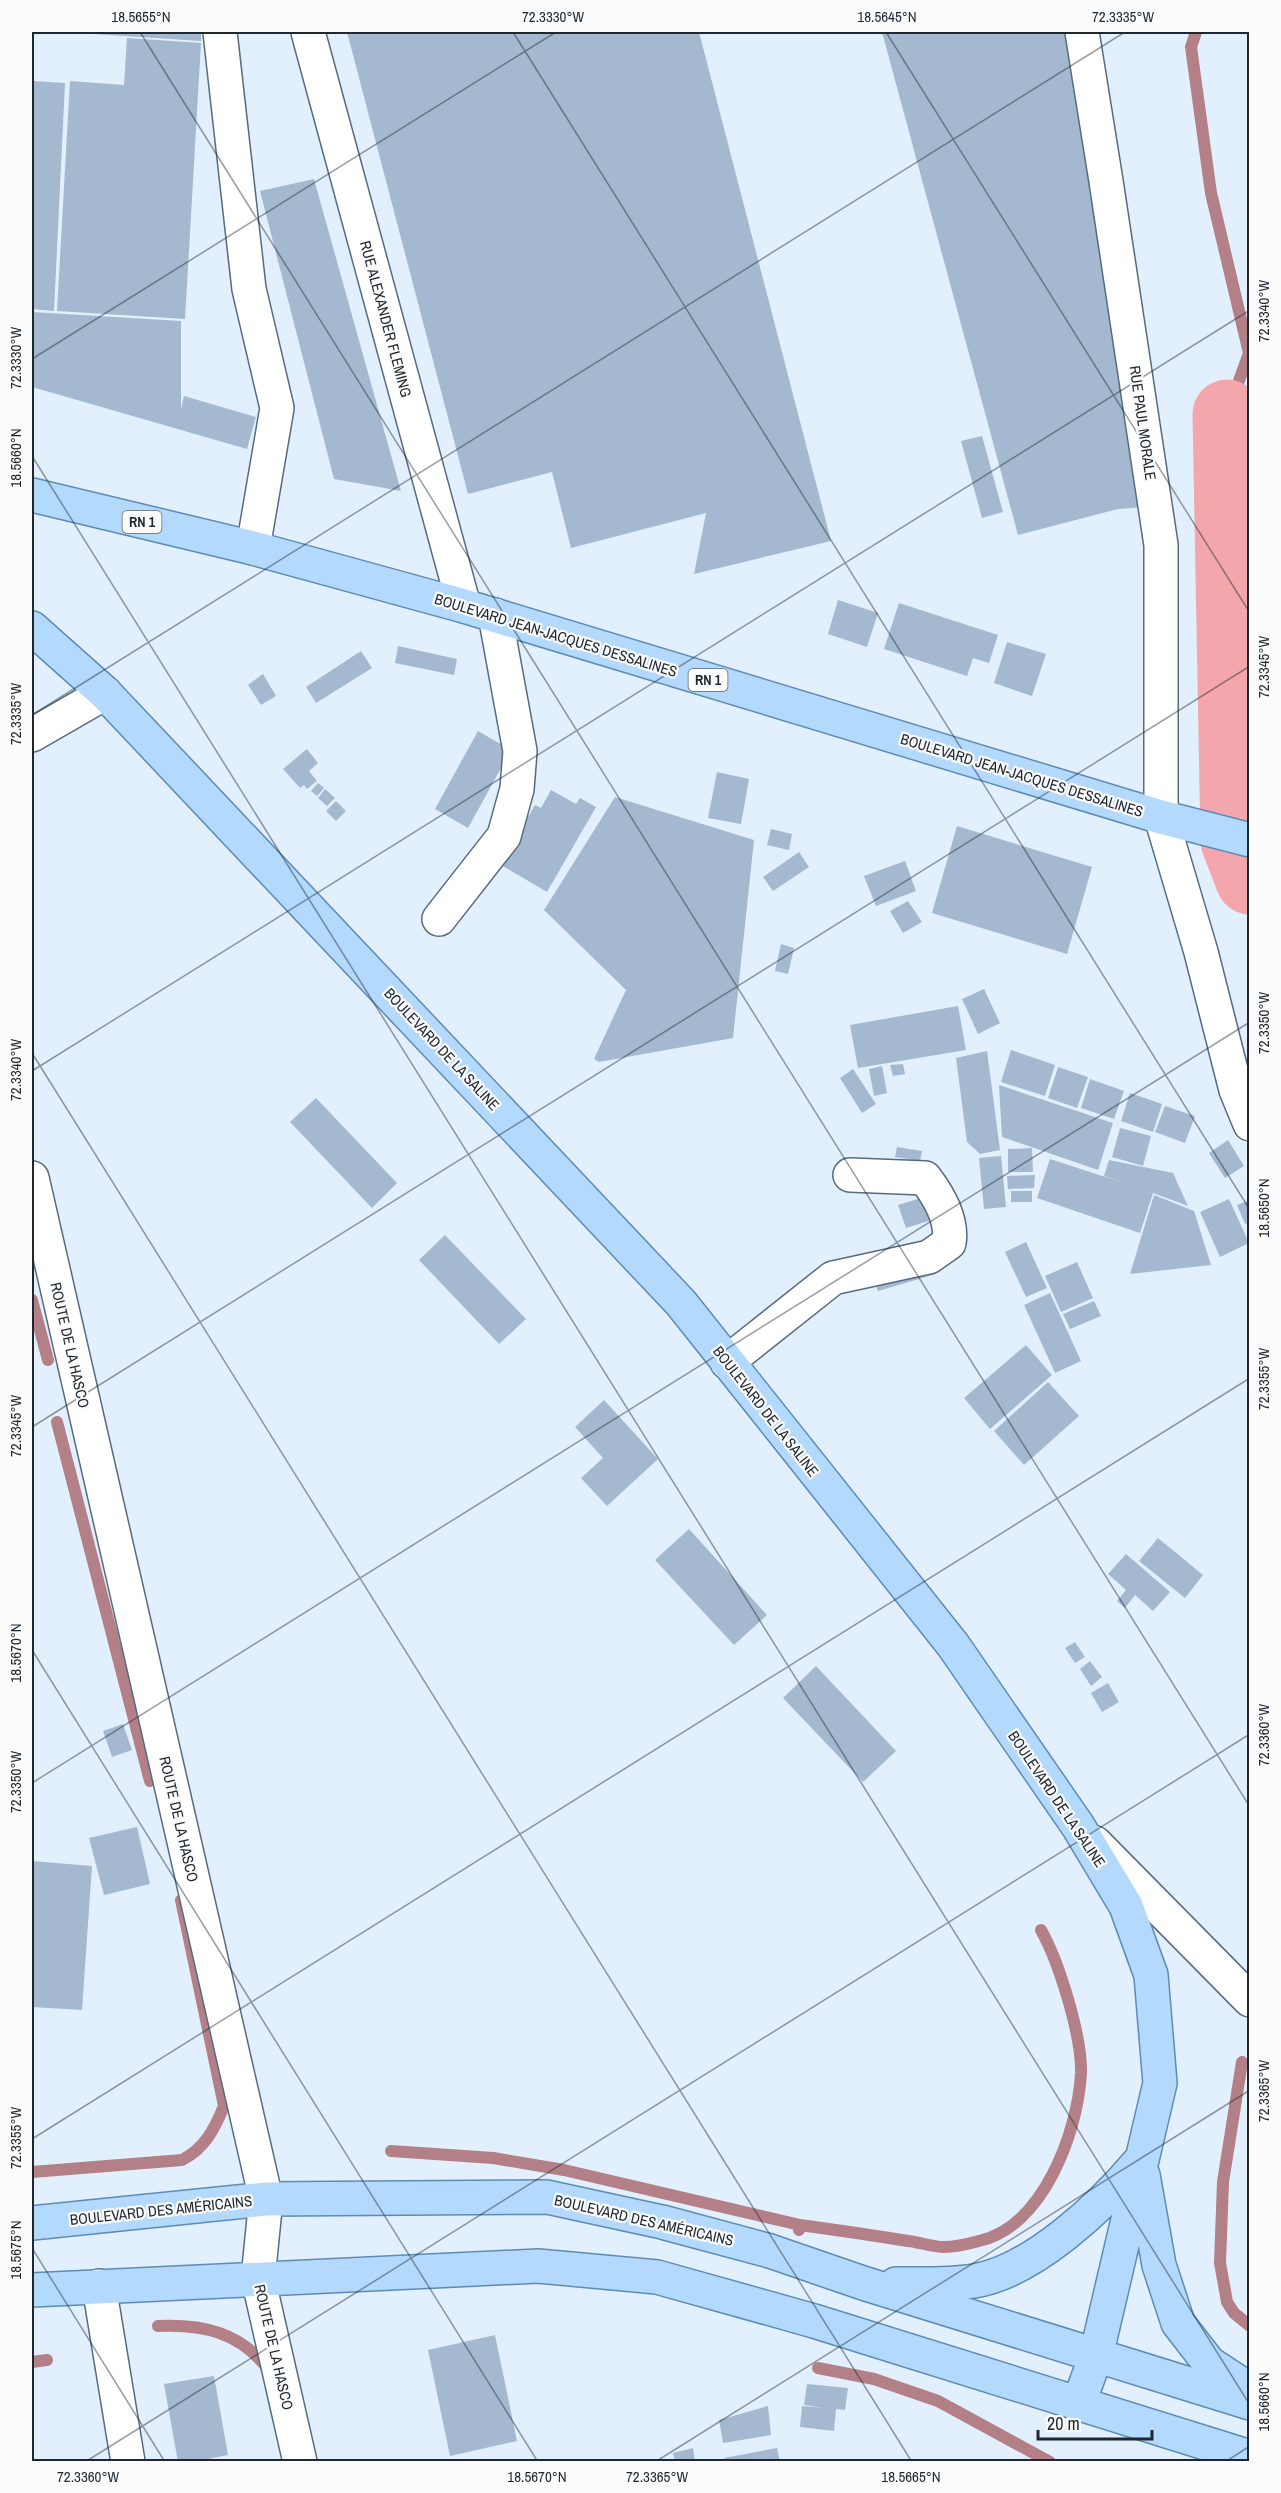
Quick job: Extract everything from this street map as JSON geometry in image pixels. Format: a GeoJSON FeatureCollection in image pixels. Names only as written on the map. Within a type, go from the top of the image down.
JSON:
{"type":"FeatureCollection","features":[{"type":"Feature","properties":{"kind":"main road","name":"BOULEVARD JEAN-JACQUES DESSALINES"},"geometry":{"type":"LineString","coordinates":[[32,495],[253,548],[464,606],[1161,817],[1250,840]]}},
{"type":"Feature","properties":{"kind":"main road","name":"BOULEVARD DE LA SALINE"},"geometry":{"type":"LineString","coordinates":[[32,628],[105,693],[681,1303],[953,1645],[1078,1826],[1126,1906],[1151,1975],[1160,2083],[1096,2356],[1078,2405]]}},
{"type":"Feature","properties":{"kind":"main road"},"geometry":{"type":"LineString","coordinates":[[863,2283],[931,2284],[976,2281],[1010,2269],[1062,2237],[1121,2184],[1140,2161]]}},
{"type":"Feature","properties":{"kind":"main road"},"geometry":{"type":"LineString","coordinates":[[1140,2161],[1159,2265],[1178,2323],[1209,2363],[1250,2390]]}},
{"type":"Feature","properties":{"kind":"main road","name":"BOULEVARD DES AMÉRICAINS"},"geometry":{"type":"LineString","coordinates":[[32,2223],[266,2199],[547,2197],[662,2222],[770,2251],[863,2283],[1096,2356]]}},
{"type":"Feature","properties":{"kind":"main road"},"geometry":{"type":"LineString","coordinates":[[32,2290],[538,2266],[657,2277],[814,2321],[1250,2457]]}},
{"type":"Feature","properties":{"kind":"main road"},"geometry":{"type":"LineString","coordinates":[[1096,2356],[1250,2403]]}},
{"type":"Feature","properties":{"kind":"street"},"geometry":{"type":"LineString","coordinates":[[220,32],[249,290],[277,408],[253,548]]}},
{"type":"Feature","properties":{"kind":"street","name":"RUE ALEXANDER FLEMING"},"geometry":{"type":"LineString","coordinates":[[308,32],[464,606]]}},
{"type":"Feature","properties":{"kind":"street","name":"RUE PAUL MORALE"},"geometry":{"type":"LineString","coordinates":[[1082,32],[1107,181],[1161,545],[1161,817],[1202,952],[1236,1090],[1250,1124]]}},
{"type":"Feature","properties":{"kind":"street"},"geometry":{"type":"LineString","coordinates":[[439,919],[504,836],[517,789],[520,751],[495,615]]}},
{"type":"Feature","properties":{"kind":"street"},"geometry":{"type":"LineString","coordinates":[[32,735],[105,693]]}},
{"type":"Feature","properties":{"kind":"street"},"geometry":{"type":"LineString","coordinates":[[727,1362],[833,1278],[929,1257],[949,1243],[951,1231],[936,1192],[925,1178],[850,1175]]}},
{"type":"Feature","properties":{"kind":"street","name":"ROUTE DE LA HASCO"},"geometry":{"type":"LineString","coordinates":[[32,1178],[266,2199],[258,2278],[300,2462]]}},
{"type":"Feature","properties":{"kind":"street"},"geometry":{"type":"LineString","coordinates":[[1078,1826],[1250,2000]]}},
{"type":"Feature","properties":{"kind":"street"},"geometry":{"type":"LineString","coordinates":[[99,2286],[128,2462]]}},
{"type":"Feature","properties":{"kind":"building"},"geometry":{"type":"Polygon","coordinates":[[[201,32],[201,41],[78,33],[201,32]]]}},
{"type":"Feature","properties":{"kind":"building"},"geometry":{"type":"Polygon","coordinates":[[[347,32],[699,32],[831,541],[694,574],[706,513],[571,548],[552,472],[468,494],[347,32]]]}},
{"type":"Feature","properties":{"kind":"building"},"geometry":{"type":"Polygon","coordinates":[[[882,32],[1067,32],[1145,507],[1118,509],[1018,535],[882,32]]]}},
{"type":"Feature","properties":{"kind":"building"},"geometry":{"type":"Polygon","coordinates":[[[127,38],[201,43],[185,319],[57,311],[70,81],[124,85],[127,38]]]}},
{"type":"Feature","properties":{"kind":"building"},"geometry":{"type":"Polygon","coordinates":[[[32,81],[65,83],[54,311],[32,309],[32,81]]]}},
{"type":"Feature","properties":{"kind":"building"},"geometry":{"type":"Polygon","coordinates":[[[314,179],[401,491],[334,479],[260,191],[314,179]]]}},
{"type":"Feature","properties":{"kind":"building"},"geometry":{"type":"Polygon","coordinates":[[[32,312],[181,321],[181,409],[184,396],[256,417],[247,449],[32,387],[32,312]]]}},
{"type":"Feature","properties":{"kind":"building"},"geometry":{"type":"Polygon","coordinates":[[[982,436],[1003,512],[982,518],[961,441],[982,436]]]}},
{"type":"Feature","properties":{"kind":"building"},"geometry":{"type":"Polygon","coordinates":[[[838,600],[878,613],[867,647],[828,634],[838,600]]]}},
{"type":"Feature","properties":{"kind":"building"},"geometry":{"type":"Polygon","coordinates":[[[899,603],[998,635],[989,663],[973,658],[967,676],[884,649],[899,603]]]}},
{"type":"Feature","properties":{"kind":"building"},"geometry":{"type":"Polygon","coordinates":[[[1007,642],[1046,654],[1032,696],[994,683],[1007,642]]]}},
{"type":"Feature","properties":{"kind":"building"},"geometry":{"type":"Polygon","coordinates":[[[398,646],[457,659],[454,675],[395,663],[398,646]]]}},
{"type":"Feature","properties":{"kind":"building"},"geometry":{"type":"Polygon","coordinates":[[[361,651],[372,668],[316,703],[306,687],[361,651]]]}},
{"type":"Feature","properties":{"kind":"building"},"geometry":{"type":"Polygon","coordinates":[[[263,674],[276,696],[261,705],[248,685],[263,674]]]}},
{"type":"Feature","properties":{"kind":"building"},"geometry":{"type":"Polygon","coordinates":[[[478,731],[511,750],[468,828],[435,809],[478,731]]]}},
{"type":"Feature","properties":{"kind":"building"},"geometry":{"type":"Polygon","coordinates":[[[307,749],[318,763],[309,771],[317,781],[307,789],[304,785],[300,788],[283,769],[307,749]]]}},
{"type":"Feature","properties":{"kind":"building"},"geometry":{"type":"Polygon","coordinates":[[[717,772],[749,779],[741,824],[708,818],[717,772]]]}},
{"type":"Feature","properties":{"kind":"building"},"geometry":{"type":"Polygon","coordinates":[[[318,783],[324,788],[317,796],[311,791],[318,783]]]}},
{"type":"Feature","properties":{"kind":"building"},"geometry":{"type":"Polygon","coordinates":[[[325,789],[335,798],[327,806],[318,798],[325,789]]]}},
{"type":"Feature","properties":{"kind":"building"},"geometry":{"type":"Polygon","coordinates":[[[551,790],[576,804],[580,798],[596,807],[547,892],[501,865],[535,805],[541,808],[551,790]]]}},
{"type":"Feature","properties":{"kind":"building"},"geometry":{"type":"Polygon","coordinates":[[[615,797],[754,840],[733,1038],[599,1062],[594,1059],[626,990],[544,910],[615,797]]]}},
{"type":"Feature","properties":{"kind":"building"},"geometry":{"type":"Polygon","coordinates":[[[336,801],[346,811],[336,821],[326,811],[336,801]]]}},
{"type":"Feature","properties":{"kind":"building"},"geometry":{"type":"Polygon","coordinates":[[[957,826],[1092,867],[1067,954],[932,913],[957,826]]]}},
{"type":"Feature","properties":{"kind":"building"},"geometry":{"type":"Polygon","coordinates":[[[771,829],[792,834],[789,850],[767,845],[771,829]]]}},
{"type":"Feature","properties":{"kind":"building"},"geometry":{"type":"Polygon","coordinates":[[[799,852],[809,867],[773,891],[763,877],[799,852]]]}},
{"type":"Feature","properties":{"kind":"building"},"geometry":{"type":"Polygon","coordinates":[[[905,861],[916,891],[876,906],[864,876],[905,861]]]}},
{"type":"Feature","properties":{"kind":"building"},"geometry":{"type":"Polygon","coordinates":[[[908,901],[922,922],[903,933],[890,911],[908,901]]]}},
{"type":"Feature","properties":{"kind":"building"},"geometry":{"type":"Polygon","coordinates":[[[781,944],[794,948],[788,974],[775,971],[781,944]]]}},
{"type":"Feature","properties":{"kind":"building"},"geometry":{"type":"Polygon","coordinates":[[[984,989],[1000,1023],[978,1034],[962,999],[984,989]]]}},
{"type":"Feature","properties":{"kind":"building"},"geometry":{"type":"Polygon","coordinates":[[[958,1006],[966,1050],[858,1068],[850,1025],[958,1006]]]}},
{"type":"Feature","properties":{"kind":"building"},"geometry":{"type":"Polygon","coordinates":[[[1011,1050],[1055,1065],[1045,1096],[1001,1082],[1011,1050]]]}},
{"type":"Feature","properties":{"kind":"building"},"geometry":{"type":"Polygon","coordinates":[[[987,1051],[1000,1150],[980,1154],[967,1142],[956,1058],[987,1051]]]}},
{"type":"Feature","properties":{"kind":"building"},"geometry":{"type":"Polygon","coordinates":[[[903,1064],[905,1074],[893,1076],[890,1065],[903,1064]]]}},
{"type":"Feature","properties":{"kind":"building"},"geometry":{"type":"Polygon","coordinates":[[[882,1066],[887,1093],[874,1096],[869,1069],[882,1066]]]}},
{"type":"Feature","properties":{"kind":"building"},"geometry":{"type":"Polygon","coordinates":[[[1058,1067],[1088,1077],[1077,1108],[1048,1098],[1058,1067]]]}},
{"type":"Feature","properties":{"kind":"building"},"geometry":{"type":"Polygon","coordinates":[[[853,1069],[876,1104],[862,1113],[840,1078],[853,1069]]]}},
{"type":"Feature","properties":{"kind":"building"},"geometry":{"type":"Polygon","coordinates":[[[1090,1079],[1124,1091],[1114,1119],[1081,1108],[1090,1079]]]}},
{"type":"Feature","properties":{"kind":"building"},"geometry":{"type":"Polygon","coordinates":[[[999,1085],[1113,1123],[1098,1170],[1002,1137],[999,1085]]]}},
{"type":"Feature","properties":{"kind":"building"},"geometry":{"type":"Polygon","coordinates":[[[1130,1093],[1162,1104],[1153,1132],[1121,1121],[1130,1093]]]}},
{"type":"Feature","properties":{"kind":"building"},"geometry":{"type":"Polygon","coordinates":[[[316,1098],[397,1183],[372,1208],[290,1122],[316,1098]]]}},
{"type":"Feature","properties":{"kind":"building"},"geometry":{"type":"Polygon","coordinates":[[[1165,1106],[1195,1116],[1185,1143],[1155,1132],[1165,1106]]]}},
{"type":"Feature","properties":{"kind":"building"},"geometry":{"type":"Polygon","coordinates":[[[1120,1128],[1151,1136],[1143,1166],[1112,1157],[1120,1128]]]}},
{"type":"Feature","properties":{"kind":"building"},"geometry":{"type":"Polygon","coordinates":[[[1228,1140],[1244,1166],[1225,1178],[1209,1153],[1228,1140]]]}},
{"type":"Feature","properties":{"kind":"building"},"geometry":{"type":"Polygon","coordinates":[[[897,1147],[922,1151],[920,1161],[895,1157],[897,1147]]]}},
{"type":"Feature","properties":{"kind":"building"},"geometry":{"type":"Polygon","coordinates":[[[1032,1148],[1033,1172],[1008,1172],[1008,1149],[1032,1148]]]}},
{"type":"Feature","properties":{"kind":"building"},"geometry":{"type":"Polygon","coordinates":[[[1001,1156],[1006,1207],[984,1209],[979,1158],[1001,1156]]]}},
{"type":"Feature","properties":{"kind":"building"},"geometry":{"type":"Polygon","coordinates":[[[1050,1159],[1127,1184],[1104,1176],[1109,1160],[1173,1173],[1188,1206],[1153,1193],[1140,1233],[1037,1198],[1050,1159]]]}},
{"type":"Feature","properties":{"kind":"building"},"geometry":{"type":"Polygon","coordinates":[[[1035,1175],[1034,1188],[1008,1189],[1007,1176],[1035,1175]]]}},
{"type":"Feature","properties":{"kind":"building"},"geometry":{"type":"Polygon","coordinates":[[[1011,1191],[1032,1191],[1032,1202],[1011,1202],[1011,1191]]]}},
{"type":"Feature","properties":{"kind":"building"},"geometry":{"type":"Polygon","coordinates":[[[931,1195],[938,1218],[906,1228],[898,1205],[931,1195]]]}},
{"type":"Feature","properties":{"kind":"building"},"geometry":{"type":"Polygon","coordinates":[[[1154,1195],[1194,1211],[1211,1265],[1130,1274],[1154,1195]]]}},
{"type":"Feature","properties":{"kind":"building"},"geometry":{"type":"Polygon","coordinates":[[[1229,1199],[1249,1243],[1220,1257],[1200,1212],[1229,1199]]]}},
{"type":"Feature","properties":{"kind":"building"},"geometry":{"type":"Polygon","coordinates":[[[1250,1200],[1250,1222],[1245,1224],[1237,1205],[1250,1200]]]}},
{"type":"Feature","properties":{"kind":"building"},"geometry":{"type":"Polygon","coordinates":[[[445,1235],[526,1319],[499,1344],[419,1260],[445,1235]]]}},
{"type":"Feature","properties":{"kind":"building"},"geometry":{"type":"Polygon","coordinates":[[[1026,1242],[1047,1288],[1026,1297],[1005,1252],[1026,1242]]]}},
{"type":"Feature","properties":{"kind":"building"},"geometry":{"type":"Polygon","coordinates":[[[931,1258],[936,1274],[878,1291],[872,1275],[931,1258]]]}},
{"type":"Feature","properties":{"kind":"building"},"geometry":{"type":"Polygon","coordinates":[[[1077,1262],[1093,1298],[1061,1312],[1045,1276],[1077,1262]]]}},
{"type":"Feature","properties":{"kind":"building"},"geometry":{"type":"Polygon","coordinates":[[[1050,1293],[1081,1361],[1055,1373],[1024,1305],[1050,1293]]]}},
{"type":"Feature","properties":{"kind":"building"},"geometry":{"type":"Polygon","coordinates":[[[1094,1301],[1101,1316],[1070,1329],[1063,1314],[1094,1301]]]}},
{"type":"Feature","properties":{"kind":"building"},"geometry":{"type":"Polygon","coordinates":[[[1026,1345],[1052,1375],[990,1429],[964,1398],[1026,1345]]]}},
{"type":"Feature","properties":{"kind":"building"},"geometry":{"type":"Polygon","coordinates":[[[1048,1382],[1079,1416],[1024,1465],[994,1431],[1048,1382]]]}},
{"type":"Feature","properties":{"kind":"building"},"geometry":{"type":"Polygon","coordinates":[[[604,1400],[658,1459],[607,1506],[581,1478],[603,1458],[575,1427],[604,1400]]]}},
{"type":"Feature","properties":{"kind":"building"},"geometry":{"type":"Polygon","coordinates":[[[689,1529],[767,1615],[734,1645],[655,1560],[689,1529]]]}},
{"type":"Feature","properties":{"kind":"building"},"geometry":{"type":"Polygon","coordinates":[[[1158,1538],[1203,1575],[1185,1598],[1139,1561],[1158,1538]]]}},
{"type":"Feature","properties":{"kind":"building"},"geometry":{"type":"Polygon","coordinates":[[[1126,1554],[1170,1592],[1153,1611],[1135,1595],[1125,1608],[1117,1601],[1126,1590],[1108,1574],[1126,1554]]]}},
{"type":"Feature","properties":{"kind":"building"},"geometry":{"type":"Polygon","coordinates":[[[1075,1642],[1085,1657],[1075,1663],[1065,1648],[1075,1642]]]}},
{"type":"Feature","properties":{"kind":"building"},"geometry":{"type":"Polygon","coordinates":[[[1090,1661],[1102,1677],[1091,1686],[1080,1669],[1090,1661]]]}},
{"type":"Feature","properties":{"kind":"building"},"geometry":{"type":"Polygon","coordinates":[[[816,1666],[896,1751],[863,1782],[783,1698],[816,1666]]]}},
{"type":"Feature","properties":{"kind":"building"},"geometry":{"type":"Polygon","coordinates":[[[1108,1683],[1119,1702],[1102,1712],[1091,1693],[1108,1683]]]}},
{"type":"Feature","properties":{"kind":"building"},"geometry":{"type":"Polygon","coordinates":[[[123,1724],[132,1750],[112,1757],[103,1731],[123,1724]]]}},
{"type":"Feature","properties":{"kind":"building"},"geometry":{"type":"Polygon","coordinates":[[[137,1827],[150,1884],[104,1895],[89,1838],[137,1827]]]}},
{"type":"Feature","properties":{"kind":"building"},"geometry":{"type":"Polygon","coordinates":[[[32,1861],[92,1866],[82,2010],[32,2007],[32,1861]]]}},
{"type":"Feature","properties":{"kind":"building"},"geometry":{"type":"Polygon","coordinates":[[[495,2335],[517,2441],[450,2456],[428,2350],[495,2335]]]}},
{"type":"Feature","properties":{"kind":"building"},"geometry":{"type":"Polygon","coordinates":[[[214,2376],[228,2455],[194,2462],[178,2462],[164,2384],[214,2376]]]}},
{"type":"Feature","properties":{"kind":"building"},"geometry":{"type":"Polygon","coordinates":[[[807,2384],[848,2388],[845,2410],[836,2409],[834,2431],[800,2427],[802,2406],[823,2408],[804,2405],[807,2384]]]}},
{"type":"Feature","properties":{"kind":"building"},"geometry":{"type":"Polygon","coordinates":[[[768,2406],[771,2435],[723,2443],[719,2420],[768,2406]]]}},
{"type":"Feature","properties":{"kind":"building"},"geometry":{"type":"Polygon","coordinates":[[[693,2448],[695,2462],[675,2462],[673,2453],[693,2448]]]}},
{"type":"Feature","properties":{"kind":"building"},"geometry":{"type":"Polygon","coordinates":[[[777,2448],[780,2462],[725,2462],[724,2458],[777,2448]]]}},
{"type":"Feature","properties":{"kind":"waterway"},"geometry":{"type":"LineString","coordinates":[[1196,32],[1191,47],[1211,193],[1249,353],[1227,414]]}},
{"type":"Feature","properties":{"kind":"waterway"},"geometry":{"type":"LineString","coordinates":[[1227,414],[1235,841],[1250,880]]}},
{"type":"Feature","properties":{"kind":"waterway"},"geometry":{"type":"LineString","coordinates":[[32,1300],[48,1360]]}},
{"type":"Feature","properties":{"kind":"waterway"},"geometry":{"type":"LineString","coordinates":[[57,1422],[150,1781]]}},
{"type":"Feature","properties":{"kind":"waterway"},"geometry":{"type":"LineString","coordinates":[[32,2172],[182,2160],[197,2150],[212,2130],[224,2106],[181,1900]]}},
{"type":"Feature","properties":{"kind":"waterway"},"geometry":{"type":"LineString","coordinates":[[799,2230],[800,2225],[935,2246],[957,2246],[1002,2232],[1022,2217],[1039,2197],[1053,2174],[1073,2122],[1081,2073],[1074,2020],[1055,1961],[1041,1930]]}},
{"type":"Feature","properties":{"kind":"waterway"},"geometry":{"type":"LineString","coordinates":[[1242,2062],[1223,2182],[1220,2263],[1227,2302],[1234,2313],[1250,2326]]}},
{"type":"Feature","properties":{"kind":"waterway"},"geometry":{"type":"LineString","coordinates":[[391,2151],[493,2158],[564,2170],[800,2225]]}},
{"type":"Feature","properties":{"kind":"waterway"},"geometry":{"type":"LineString","coordinates":[[158,2326],[190,2327],[219,2333],[245,2346],[268,2369]]}},
{"type":"Feature","properties":{"kind":"waterway"},"geometry":{"type":"LineString","coordinates":[[32,2362],[47,2360]]}},
{"type":"Feature","properties":{"kind":"waterway"},"geometry":{"type":"LineString","coordinates":[[818,2368],[874,2379],[938,2401],[1050,2462]]}}]}
